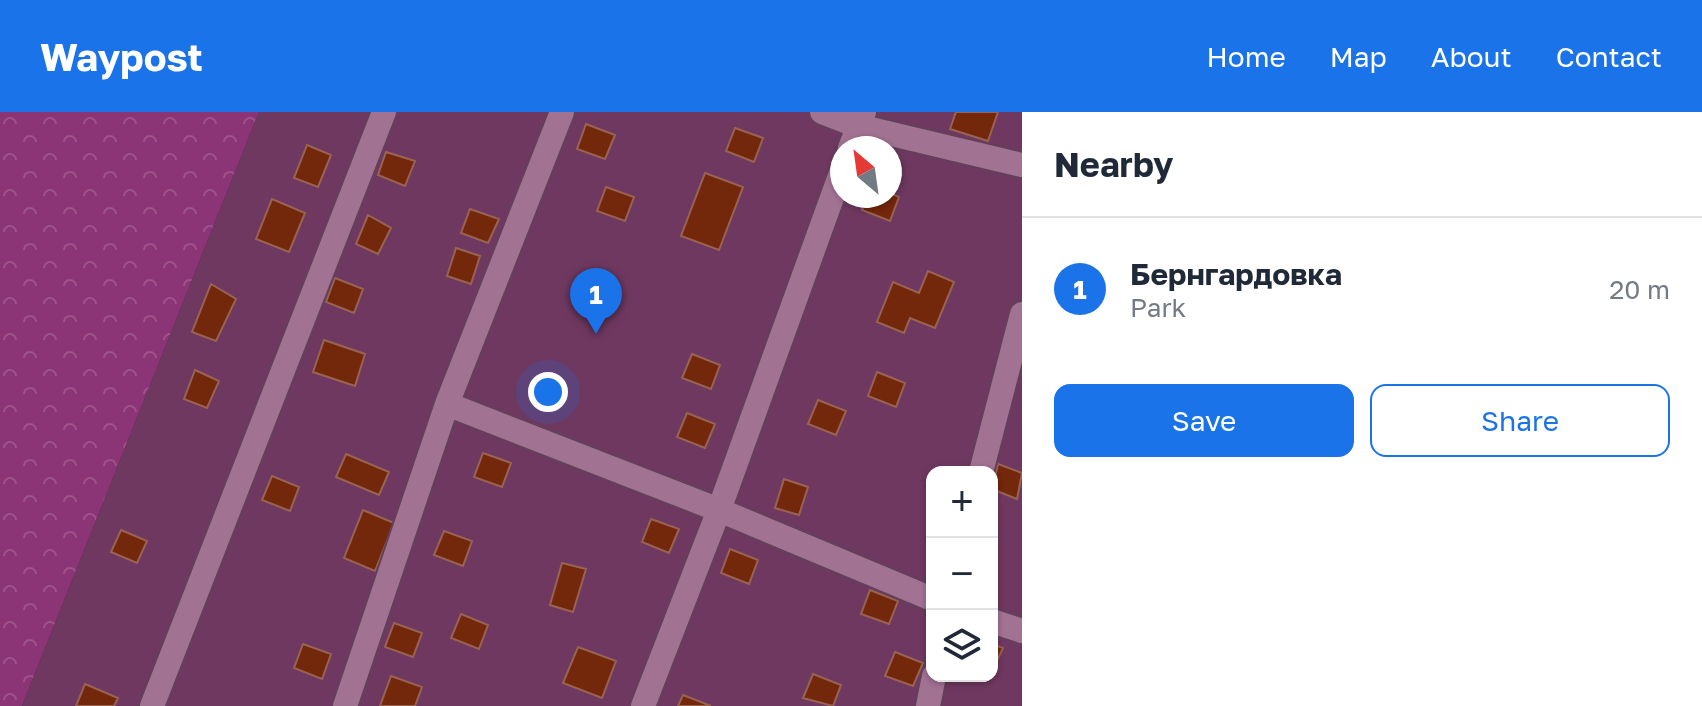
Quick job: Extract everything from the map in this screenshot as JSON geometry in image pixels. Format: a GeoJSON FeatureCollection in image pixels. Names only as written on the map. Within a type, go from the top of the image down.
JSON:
{"type":"FeatureCollection","features":[{"type":"Feature","properties":{"kind":"street"},"geometry":{"type":"LineString","coordinates":[[152,706],[384,112]]}},
{"type":"Feature","properties":{"kind":"street"},"geometry":{"type":"LineString","coordinates":[[345,706],[447,404],[562,112]]}},
{"type":"Feature","properties":{"kind":"street"},"geometry":{"type":"LineString","coordinates":[[822,112],[857,129],[1022,165]]}},
{"type":"Feature","properties":{"kind":"street"},"geometry":{"type":"LineString","coordinates":[[643,706],[719,510],[830,203]]}},
{"type":"Feature","properties":{"kind":"street"},"geometry":{"type":"LineString","coordinates":[[983,466],[1022,314]]}},
{"type":"Feature","properties":{"kind":"street"},"geometry":{"type":"LineString","coordinates":[[447,404],[719,510],[926,596]]}},
{"type":"Feature","properties":{"kind":"street"},"geometry":{"type":"LineString","coordinates":[[998,623],[1022,631]]}},
{"type":"Feature","properties":{"kind":"street"},"geometry":{"type":"LineString","coordinates":[[928,706],[933,682]]}},
{"type":"Feature","properties":{"kind":"green space"},"geometry":{"type":"Polygon","coordinates":[[[0,112],[259,112],[22,706],[0,706],[0,112]]]}},
{"type":"Feature","properties":{"kind":"shaded area"},"geometry":{"type":"Polygon","coordinates":[[[259,112],[1022,112],[1022,706],[22,706],[259,112]]]}},
{"type":"Feature","properties":{"kind":"building"},"geometry":{"type":"Polygon","coordinates":[[[956,112],[998,112],[988,141],[950,129],[956,112]]]}},
{"type":"Feature","properties":{"kind":"building"},"geometry":{"type":"Polygon","coordinates":[[[586,124],[615,135],[605,159],[577,149],[586,124]]]}},
{"type":"Feature","properties":{"kind":"building"},"geometry":{"type":"Polygon","coordinates":[[[735,128],[763,138],[754,162],[726,151],[735,128]]]}},
{"type":"Feature","properties":{"kind":"building"},"geometry":{"type":"Polygon","coordinates":[[[307,145],[331,155],[318,187],[294,178],[307,145]]]}},
{"type":"Feature","properties":{"kind":"building"},"geometry":{"type":"Polygon","coordinates":[[[386,152],[415,161],[405,186],[378,175],[386,152]]]}},
{"type":"Feature","properties":{"kind":"building"},"geometry":{"type":"Polygon","coordinates":[[[705,173],[743,187],[719,250],[681,236],[705,173]]]}},
{"type":"Feature","properties":{"kind":"building"},"geometry":{"type":"Polygon","coordinates":[[[606,187],[634,197],[625,221],[597,211],[606,187]]]}},
{"type":"Feature","properties":{"kind":"building"},"geometry":{"type":"Polygon","coordinates":[[[272,199],[305,213],[289,252],[256,239],[272,199]]]}},
{"type":"Feature","properties":{"kind":"building"},"geometry":{"type":"Polygon","coordinates":[[[863,208],[895,208],[890,221],[863,208]]]}},
{"type":"Feature","properties":{"kind":"building"},"geometry":{"type":"Polygon","coordinates":[[[470,209],[499,219],[488,243],[461,233],[470,209]]]}},
{"type":"Feature","properties":{"kind":"building"},"geometry":{"type":"Polygon","coordinates":[[[368,215],[391,228],[378,254],[356,244],[368,215]]]}},
{"type":"Feature","properties":{"kind":"building"},"geometry":{"type":"Polygon","coordinates":[[[456,248],[480,256],[471,284],[447,276],[456,248]]]}},
{"type":"Feature","properties":{"kind":"building"},"geometry":{"type":"Polygon","coordinates":[[[928,271],[954,282],[935,328],[910,318],[904,333],[877,322],[893,282],[919,293],[928,271]]]}},
{"type":"Feature","properties":{"kind":"building"},"geometry":{"type":"Polygon","coordinates":[[[335,278],[363,289],[354,313],[326,302],[335,278]]]}},
{"type":"Feature","properties":{"kind":"building"},"geometry":{"type":"Polygon","coordinates":[[[211,284],[236,299],[216,341],[192,332],[211,284]]]}},
{"type":"Feature","properties":{"kind":"building"},"geometry":{"type":"Polygon","coordinates":[[[324,340],[365,354],[355,386],[313,372],[324,340]]]}},
{"type":"Feature","properties":{"kind":"building"},"geometry":{"type":"Polygon","coordinates":[[[692,354],[720,365],[711,389],[682,378],[692,354]]]}},
{"type":"Feature","properties":{"kind":"building"},"geometry":{"type":"Polygon","coordinates":[[[195,370],[219,381],[207,408],[184,399],[195,370]]]}},
{"type":"Feature","properties":{"kind":"building"},"geometry":{"type":"Polygon","coordinates":[[[877,372],[905,383],[896,407],[868,396],[877,372]]]}},
{"type":"Feature","properties":{"kind":"building"},"geometry":{"type":"Polygon","coordinates":[[[818,400],[846,411],[836,435],[808,424],[818,400]]]}},
{"type":"Feature","properties":{"kind":"building"},"geometry":{"type":"Polygon","coordinates":[[[687,413],[715,424],[705,448],[677,437],[687,413]]]}},
{"type":"Feature","properties":{"kind":"building"},"geometry":{"type":"Polygon","coordinates":[[[483,453],[511,463],[502,487],[474,477],[483,453]]]}},
{"type":"Feature","properties":{"kind":"building"},"geometry":{"type":"Polygon","coordinates":[[[346,454],[389,472],[379,495],[336,477],[346,454]]]}},
{"type":"Feature","properties":{"kind":"building"},"geometry":{"type":"Polygon","coordinates":[[[998,466],[1022,473],[1017,499],[998,491],[998,466]]]}},
{"type":"Feature","properties":{"kind":"building"},"geometry":{"type":"Polygon","coordinates":[[[272,476],[299,487],[290,511],[262,500],[272,476]]]}},
{"type":"Feature","properties":{"kind":"building"},"geometry":{"type":"Polygon","coordinates":[[[784,479],[808,487],[799,515],[775,508],[784,479]]]}},
{"type":"Feature","properties":{"kind":"building"},"geometry":{"type":"Polygon","coordinates":[[[363,510],[394,523],[375,571],[344,558],[363,510]]]}},
{"type":"Feature","properties":{"kind":"building"},"geometry":{"type":"Polygon","coordinates":[[[651,519],[679,529],[669,553],[642,542],[651,519]]]}},
{"type":"Feature","properties":{"kind":"building"},"geometry":{"type":"Polygon","coordinates":[[[121,530],[147,541],[137,563],[111,552],[121,530]]]}},
{"type":"Feature","properties":{"kind":"building"},"geometry":{"type":"Polygon","coordinates":[[[444,531],[472,541],[463,566],[434,555],[444,531]]]}},
{"type":"Feature","properties":{"kind":"building"},"geometry":{"type":"Polygon","coordinates":[[[730,549],[758,560],[749,584],[721,573],[730,549]]]}},
{"type":"Feature","properties":{"kind":"building"},"geometry":{"type":"Polygon","coordinates":[[[562,563],[586,569],[573,612],[550,605],[562,563]]]}},
{"type":"Feature","properties":{"kind":"building"},"geometry":{"type":"Polygon","coordinates":[[[870,590],[898,601],[889,624],[861,614],[870,590]]]}},
{"type":"Feature","properties":{"kind":"building"},"geometry":{"type":"Polygon","coordinates":[[[461,614],[488,625],[479,649],[451,638],[461,614]]]}},
{"type":"Feature","properties":{"kind":"building"},"geometry":{"type":"Polygon","coordinates":[[[394,623],[422,633],[413,657],[385,647],[394,623]]]}},
{"type":"Feature","properties":{"kind":"building"},"geometry":{"type":"Polygon","coordinates":[[[303,644],[331,654],[322,679],[294,668],[303,644]]]}},
{"type":"Feature","properties":{"kind":"building"},"geometry":{"type":"Polygon","coordinates":[[[578,647],[616,661],[602,698],[563,683],[578,647]]]}},
{"type":"Feature","properties":{"kind":"building"},"geometry":{"type":"Polygon","coordinates":[[[895,652],[923,663],[913,686],[885,676],[895,652]]]}},
{"type":"Feature","properties":{"kind":"building"},"geometry":{"type":"Polygon","coordinates":[[[813,674],[841,685],[833,706],[803,698],[813,674]]]}},
{"type":"Feature","properties":{"kind":"building"},"geometry":{"type":"Polygon","coordinates":[[[391,676],[422,687],[415,706],[380,706],[391,676]]]}},
{"type":"Feature","properties":{"kind":"building"},"geometry":{"type":"Polygon","coordinates":[[[85,684],[118,698],[114,706],[76,706],[85,684]]]}},
{"type":"Feature","properties":{"kind":"building"},"geometry":{"type":"Polygon","coordinates":[[[683,695],[711,706],[678,706],[683,695]]]}},
{"type":"Feature","properties":{"kind":"place","name":"Бернгардовка"},"geometry":{"type":"Point","coordinates":[596,334]}}]}
